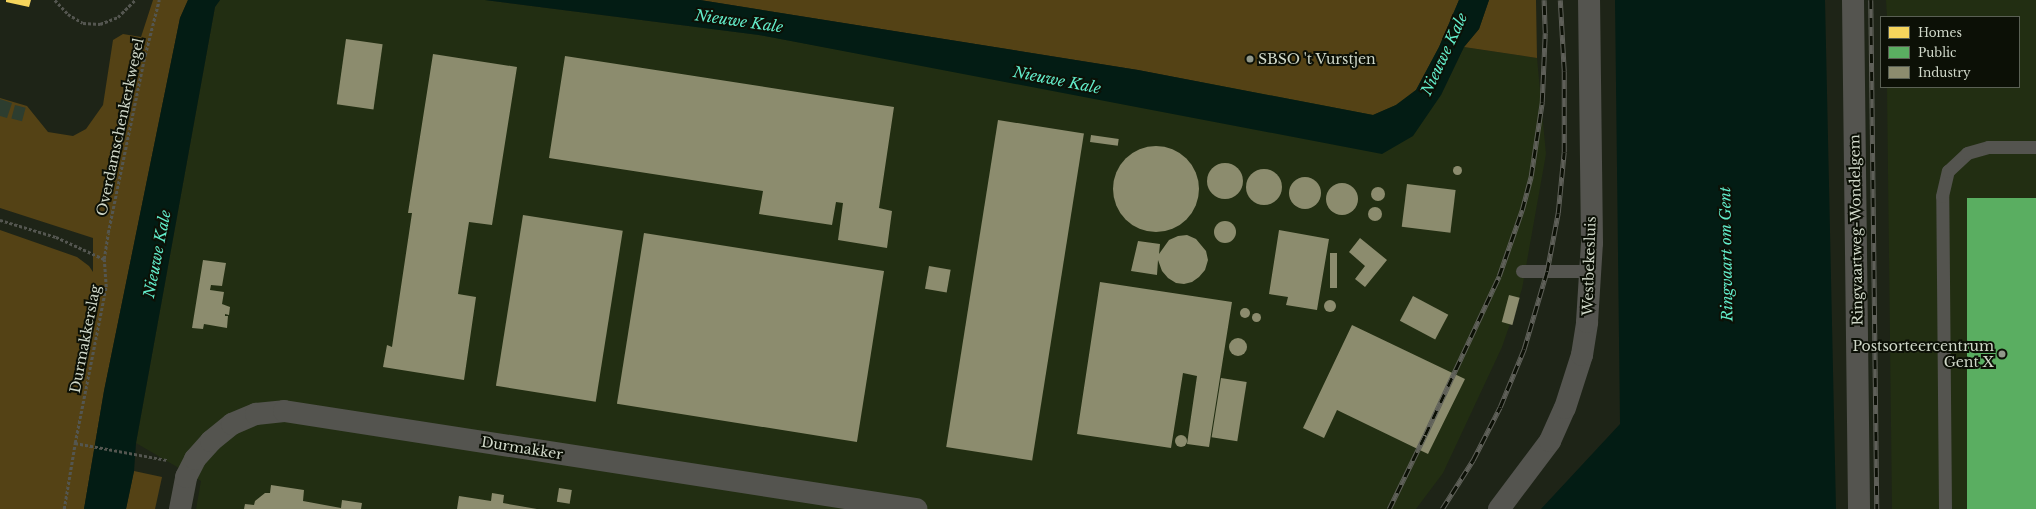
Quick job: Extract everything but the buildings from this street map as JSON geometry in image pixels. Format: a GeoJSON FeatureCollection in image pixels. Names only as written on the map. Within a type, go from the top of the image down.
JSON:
{"type":"FeatureCollection","features":[{"type":"Feature","properties":{"kind":"street","name":"Westbekesluis"},"geometry":{"type":"LineString","coordinates":[[1499,509],[1550,440],[1566,408],[1582,355],[1588,322],[1591,271],[1590,0]]}},
{"type":"Feature","properties":{"kind":"street","name":"Ringvaartweg-Wondelgem"},"geometry":{"type":"LineString","coordinates":[[1853,0],[1859,509]]}},
{"type":"Feature","properties":{"kind":"street","name":"Durmakker"},"geometry":{"type":"LineString","coordinates":[[180,509],[186,477],[195,459],[211,441],[232,424],[256,414],[284,411],[916,509]]}},
{"type":"Feature","properties":{"kind":"lane"},"geometry":{"type":"LineString","coordinates":[[1945,509],[1942,196],[1948,171],[1967,153],[1988,147],[2036,147]]}},
{"type":"Feature","properties":{"kind":"lane"},"geometry":{"type":"LineString","coordinates":[[1522,271],[1591,271]]}},
{"type":"Feature","properties":{"kind":"path"},"geometry":{"type":"LineString","coordinates":[[55,0],[68,14],[83,23],[100,24],[118,17],[135,0]]}},
{"type":"Feature","properties":{"kind":"path","name":"Overdamschenkerkwegel"},"geometry":{"type":"LineString","coordinates":[[104,259],[108,233],[142,71],[159,0]]}},
{"type":"Feature","properties":{"kind":"path"},"geometry":{"type":"LineString","coordinates":[[0,220],[56,237],[104,259]]}},
{"type":"Feature","properties":{"kind":"path","name":"Durmakkerslag"},"geometry":{"type":"LineString","coordinates":[[64,509],[75,443],[106,287],[104,259]]}},
{"type":"Feature","properties":{"kind":"path"},"geometry":{"type":"LineString","coordinates":[[75,443],[143,456]]}},
{"type":"Feature","properties":{"kind":"shaded area"},"geometry":{"type":"Polygon","coordinates":[[[153,0],[188,0],[180,18],[104,391],[84,509],[0,509],[0,230],[77,257],[89,266],[93,272],[93,238],[0,208],[0,98],[27,106],[48,132],[73,136],[86,129],[103,105],[113,40],[123,34],[141,37],[153,0]]]}},
{"type":"Feature","properties":{"kind":"shaded area"},"geometry":{"type":"Polygon","coordinates":[[[220,0],[485,0],[759,35],[938,68],[1441,95],[1464,47],[1537,58],[1546,154],[1522,289],[1502,347],[1443,473],[1416,509],[196,509],[201,481],[136,443],[215,7],[220,0]]]}},
{"type":"Feature","properties":{"kind":"shaded area","name":"SBSO 't Vurstjen"},"geometry":{"type":"Polygon","coordinates":[[[700,0],[1459,0],[1439,47],[1416,90],[1396,105],[1373,115],[1138,70],[700,0]]]}},
{"type":"Feature","properties":{"kind":"shaded area"},"geometry":{"type":"Polygon","coordinates":[[[1489,0],[1536,0],[1537,58],[1464,47],[1479,29],[1489,0]]]}},
{"type":"Feature","properties":{"kind":"shaded area"},"geometry":{"type":"Polygon","coordinates":[[[1886,0],[2036,0],[2036,509],[1892,509],[1887,88],[2020,88],[2020,16],[1887,16],[1886,0]]]}},
{"type":"Feature","properties":{"kind":"shaded area"},"geometry":{"type":"Polygon","coordinates":[[[134,471],[162,477],[155,509],[126,509],[134,471]]]}},
{"type":"Feature","properties":{"kind":"water","name":"Nieuwe Kale"},"geometry":{"type":"Polygon","coordinates":[[[188,0],[220,0],[215,7],[136,443],[134,471],[126,509],[84,509],[104,391],[180,18],[188,0]]]}},
{"type":"Feature","properties":{"kind":"water","name":"Nieuwe Kale"},"geometry":{"type":"Polygon","coordinates":[[[485,0],[700,0],[1138,70],[1373,115],[1396,105],[1416,90],[1439,47],[1459,0],[1489,0],[1479,29],[1464,47],[1441,95],[1413,136],[1382,154],[759,35],[485,0]]]}},
{"type":"Feature","properties":{"kind":"water","name":"Ringvaart om Gent"},"geometry":{"type":"Polygon","coordinates":[[[1615,0],[1825,0],[1836,509],[1541,509],[1620,424],[1615,0]]]}},
{"type":"Feature","properties":{"kind":"railway"},"geometry":{"type":"LineString","coordinates":[[1389,509],[1499,276],[1522,210],[1531,176],[1542,102],[1545,33],[1544,0]]}},
{"type":"Feature","properties":{"kind":"railway"},"geometry":{"type":"LineString","coordinates":[[1442,509],[1473,460],[1500,407],[1524,349],[1547,271],[1558,213],[1564,152],[1564,71],[1560,0]]}},
{"type":"Feature","properties":{"kind":"railway"},"geometry":{"type":"LineString","coordinates":[[1871,0],[1877,509]]}},
{"type":"Feature","properties":{"kind":"place","name":"SBSO 't Vurstjen"},"geometry":{"type":"Point","coordinates":[1250,59]}},
{"type":"Feature","properties":{"kind":"place","name":"Postsorteercentrum Gent X"},"geometry":{"type":"Point","coordinates":[2002,354]}}]}
